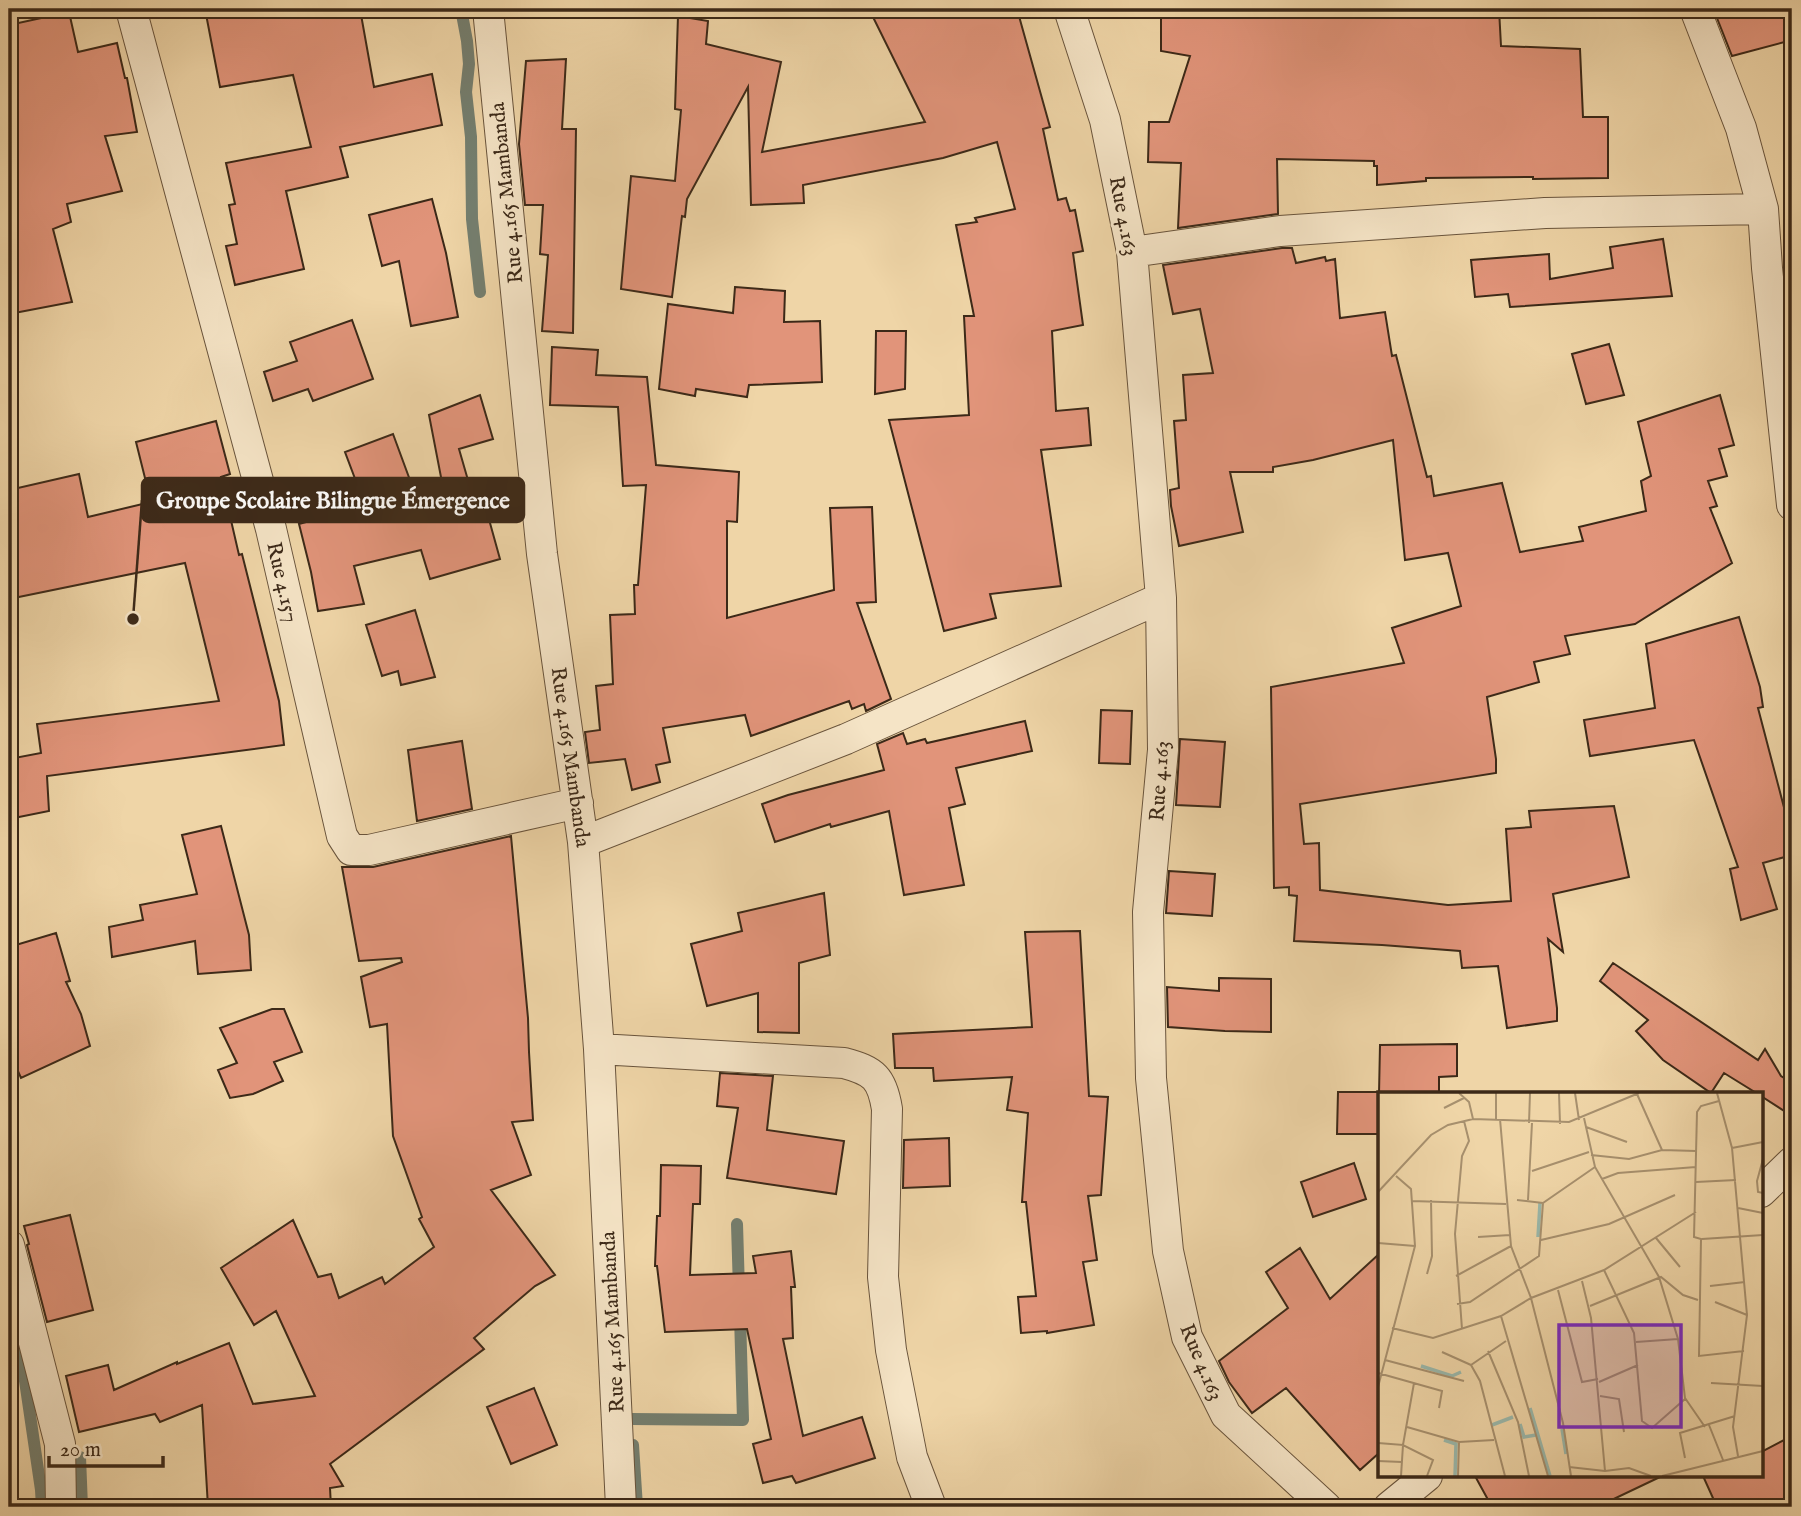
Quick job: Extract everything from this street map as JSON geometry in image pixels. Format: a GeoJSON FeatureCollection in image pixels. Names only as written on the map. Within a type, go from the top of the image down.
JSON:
{"type":"FeatureCollection","features":[{"type":"Feature","properties":{"kind":"street","name":"Rue 4.157"},"geometry":{"type":"LineString","coordinates":[[131,9],[271,529],[342,836],[351,850],[369,850],[578,803]]}},
{"type":"Feature","properties":{"kind":"street","name":"Rue 4.165 Mambanda"},"geometry":{"type":"LineString","coordinates":[[488,9],[542,554],[583,842],[599,1049],[621,1507]]}},
{"type":"Feature","properties":{"kind":"street","name":"Rue 4.163"},"geometry":{"type":"LineString","coordinates":[[1069,9],[1105,120],[1132,252],[1161,598],[1163,750],[1148,912],[1151,1078],[1168,1251],[1187,1337],[1226,1415],[1326,1507]]}},
{"type":"Feature","properties":{"kind":"street"},"geometry":{"type":"LineString","coordinates":[[1695,9],[1741,128],[1763,209],[1792,505]]}},
{"type":"Feature","properties":{"kind":"street"},"geometry":{"type":"LineString","coordinates":[[1132,252],[1280,231],[1545,213],[1763,209]]}},
{"type":"Feature","properties":{"kind":"street"},"geometry":{"type":"LineString","coordinates":[[583,842],[846,739],[1161,598]]}},
{"type":"Feature","properties":{"kind":"street"},"geometry":{"type":"LineString","coordinates":[[599,1049],[844,1063],[865,1069],[884,1088],[887,1109],[883,1277],[891,1350],[912,1457],[931,1507]]}},
{"type":"Feature","properties":{"kind":"street"},"geometry":{"type":"LineString","coordinates":[[1762,1191],[1792,1162]]}},
{"type":"Feature","properties":{"kind":"street"},"geometry":{"type":"LineString","coordinates":[[9,1245],[60,1444],[61,1507]]}},
{"type":"Feature","properties":{"kind":"street"},"geometry":{"type":"LineString","coordinates":[[1389,1507],[1425,1478]]}},
{"type":"Feature","properties":{"kind":"building"},"geometry":{"type":"Polygon","coordinates":[[[205,9],[360,9],[374,87],[432,74],[442,125],[340,147],[348,177],[286,191],[304,269],[235,285],[226,246],[237,244],[229,205],[235,204],[226,163],[311,147],[293,75],[220,87],[205,9]]]}},
{"type":"Feature","properties":{"kind":"building"},"geometry":{"type":"Polygon","coordinates":[[[869,9],[1017,9],[1050,127],[1043,129],[1058,200],[1066,198],[1070,211],[1075,210],[1083,251],[1073,253],[1083,325],[1052,331],[1056,411],[1088,408],[1091,445],[1041,450],[1061,586],[990,594],[996,618],[944,631],[889,420],[969,415],[964,316],[974,316],[956,225],[977,222],[975,218],[1015,209],[997,142],[943,158],[803,185],[804,203],[751,205],[748,87],[687,199],[685,217],[682,216],[672,297],[621,289],[631,176],[675,181],[681,110],[675,109],[678,16],[708,21],[706,44],[781,62],[762,152],[925,122],[869,9]]]}},
{"type":"Feature","properties":{"kind":"building"},"geometry":{"type":"Polygon","coordinates":[[[1161,9],[1499,9],[1501,46],[1580,49],[1583,117],[1608,117],[1608,178],[1426,178],[1426,181],[1377,185],[1377,166],[1374,166],[1374,161],[1277,159],[1278,214],[1178,228],[1181,163],[1148,162],[1149,122],[1169,122],[1190,56],[1161,51],[1161,9]]]}},
{"type":"Feature","properties":{"kind":"building"},"geometry":{"type":"Polygon","coordinates":[[[1731,9],[1792,9],[1792,40],[1732,56],[1715,13],[1731,9]]]}},
{"type":"Feature","properties":{"kind":"building"},"geometry":{"type":"Polygon","coordinates":[[[69,12],[78,52],[117,43],[137,132],[105,136],[122,191],[67,204],[71,222],[53,229],[72,302],[9,314],[9,25],[69,12]]]}},
{"type":"Feature","properties":{"kind":"building"},"geometry":{"type":"Polygon","coordinates":[[[566,59],[562,129],[576,129],[573,333],[542,331],[548,255],[540,254],[543,205],[525,205],[519,144],[526,61],[566,59]]]}},
{"type":"Feature","properties":{"kind":"building"},"geometry":{"type":"Polygon","coordinates":[[[432,199],[458,317],[411,326],[399,261],[382,266],[369,215],[432,199]]]}},
{"type":"Feature","properties":{"kind":"building"},"geometry":{"type":"Polygon","coordinates":[[[1663,239],[1672,296],[1510,307],[1508,294],[1475,297],[1471,260],[1549,254],[1550,279],[1613,268],[1610,247],[1663,239]]]}},
{"type":"Feature","properties":{"kind":"building"},"geometry":{"type":"Polygon","coordinates":[[[1292,248],[1296,263],[1325,257],[1326,261],[1335,259],[1340,318],[1385,312],[1392,356],[1396,355],[1427,477],[1431,476],[1434,496],[1502,483],[1520,552],[1583,541],[1579,527],[1646,511],[1641,481],[1651,476],[1638,422],[1720,395],[1734,445],[1719,449],[1727,476],[1708,481],[1717,506],[1710,508],[1732,563],[1635,624],[1565,636],[1570,654],[1534,662],[1539,682],[1487,697],[1496,773],[1300,804],[1304,844],[1319,843],[1320,890],[1448,905],[1511,901],[1506,829],[1531,827],[1529,811],[1614,806],[1629,877],[1553,894],[1563,952],[1548,939],[1557,1021],[1507,1028],[1498,966],[1462,968],[1460,951],[1294,941],[1297,896],[1289,895],[1289,887],[1274,888],[1271,687],[1404,663],[1392,628],[1461,606],[1448,553],[1405,560],[1393,440],[1273,467],[1273,472],[1230,472],[1243,532],[1179,546],[1170,490],[1179,488],[1174,421],[1186,420],[1183,375],[1213,373],[1200,309],[1173,314],[1163,265],[1292,248]]]}},
{"type":"Feature","properties":{"kind":"building"},"geometry":{"type":"Polygon","coordinates":[[[735,287],[785,291],[784,322],[820,321],[822,382],[749,385],[747,397],[696,389],[695,396],[659,389],[668,304],[733,313],[735,287]]]}},
{"type":"Feature","properties":{"kind":"building"},"geometry":{"type":"Polygon","coordinates":[[[352,320],[373,379],[313,401],[308,389],[273,401],[264,372],[297,361],[290,342],[352,320]]]}},
{"type":"Feature","properties":{"kind":"building"},"geometry":{"type":"Polygon","coordinates":[[[876,331],[906,331],[905,389],[875,394],[876,331]]]}},
{"type":"Feature","properties":{"kind":"building"},"geometry":{"type":"Polygon","coordinates":[[[1609,344],[1624,395],[1586,404],[1572,354],[1609,344]]]}},
{"type":"Feature","properties":{"kind":"building"},"geometry":{"type":"Polygon","coordinates":[[[552,347],[598,350],[596,375],[647,377],[656,465],[739,472],[737,522],[727,521],[727,618],[834,590],[830,508],[872,507],[876,602],[857,603],[891,699],[866,711],[864,704],[852,709],[849,701],[751,736],[745,715],[663,728],[670,762],[656,765],[660,782],[632,790],[625,759],[589,763],[585,732],[600,730],[596,686],[613,684],[610,615],[635,614],[634,585],[638,585],[646,485],[623,486],[618,407],[550,405],[552,347]]]}},
{"type":"Feature","properties":{"kind":"building"},"geometry":{"type":"Polygon","coordinates":[[[480,395],[493,439],[459,449],[476,508],[485,505],[500,559],[430,579],[421,550],[354,566],[364,604],[318,611],[299,524],[324,517],[319,493],[357,484],[345,452],[393,434],[421,510],[446,503],[429,415],[480,395]]]}},
{"type":"Feature","properties":{"kind":"building"},"geometry":{"type":"Polygon","coordinates":[[[216,421],[230,474],[221,477],[239,555],[242,554],[279,701],[284,745],[47,776],[49,811],[9,819],[9,759],[41,753],[37,724],[219,701],[185,563],[9,599],[9,490],[79,474],[88,517],[151,502],[136,442],[216,421]]]}},
{"type":"Feature","properties":{"kind":"building"},"geometry":{"type":"Polygon","coordinates":[[[415,610],[435,677],[401,685],[398,671],[382,676],[366,625],[415,610]]]}},
{"type":"Feature","properties":{"kind":"building"},"geometry":{"type":"Polygon","coordinates":[[[1739,617],[1760,687],[1763,707],[1758,708],[1792,838],[1792,855],[1763,863],[1777,909],[1741,920],[1730,869],[1738,867],[1694,740],[1590,756],[1584,720],[1655,708],[1646,644],[1739,617]]]}},
{"type":"Feature","properties":{"kind":"building"},"geometry":{"type":"Polygon","coordinates":[[[1101,710],[1132,711],[1130,764],[1099,763],[1101,710]]]}},
{"type":"Feature","properties":{"kind":"building"},"geometry":{"type":"Polygon","coordinates":[[[1025,721],[1032,751],[956,768],[965,804],[949,808],[964,885],[904,895],[889,811],[831,827],[830,824],[775,842],[762,804],[884,770],[877,744],[903,733],[907,744],[925,739],[927,743],[1025,721]]]}},
{"type":"Feature","properties":{"kind":"building"},"geometry":{"type":"Polygon","coordinates":[[[1180,739],[1225,742],[1220,807],[1176,805],[1180,739]]]}},
{"type":"Feature","properties":{"kind":"building"},"geometry":{"type":"Polygon","coordinates":[[[462,741],[472,809],[417,821],[408,750],[462,741]]]}},
{"type":"Feature","properties":{"kind":"building"},"geometry":{"type":"Polygon","coordinates":[[[221,826],[249,935],[251,970],[198,974],[195,941],[112,957],[109,927],[143,920],[140,905],[197,894],[182,835],[221,826]]]}},
{"type":"Feature","properties":{"kind":"building"},"geometry":{"type":"Polygon","coordinates":[[[511,836],[528,1018],[533,1120],[512,1122],[531,1175],[491,1190],[555,1275],[535,1286],[474,1338],[484,1349],[330,1464],[343,1486],[330,1488],[331,1507],[208,1507],[202,1405],[160,1422],[155,1414],[79,1432],[66,1376],[108,1365],[114,1390],[229,1343],[253,1404],[315,1396],[276,1311],[254,1325],[221,1268],[293,1220],[318,1277],[331,1274],[339,1298],[382,1277],[385,1284],[434,1247],[419,1219],[422,1217],[393,1136],[387,1024],[370,1027],[361,977],[402,962],[401,958],[359,961],[342,867],[373,867],[511,836]]]}},
{"type":"Feature","properties":{"kind":"building"},"geometry":{"type":"Polygon","coordinates":[[[1169,871],[1215,874],[1212,916],[1166,913],[1169,871]]]}},
{"type":"Feature","properties":{"kind":"building"},"geometry":{"type":"Polygon","coordinates":[[[824,893],[830,955],[799,963],[799,1033],[758,1032],[758,993],[707,1006],[691,944],[742,931],[738,913],[824,893]]]}},
{"type":"Feature","properties":{"kind":"building"},"geometry":{"type":"Polygon","coordinates":[[[1080,931],[1089,1096],[1108,1097],[1101,1195],[1088,1196],[1097,1260],[1083,1262],[1094,1325],[1047,1333],[1021,1333],[1018,1297],[1036,1296],[1026,1202],[1022,1202],[1028,1113],[1007,1110],[1012,1077],[934,1081],[933,1068],[895,1068],[893,1034],[1032,1027],[1025,932],[1080,931]]]}},
{"type":"Feature","properties":{"kind":"building"},"geometry":{"type":"Polygon","coordinates":[[[56,933],[70,981],[66,982],[81,1014],[90,1046],[21,1078],[9,1051],[9,947],[56,933]]]}},
{"type":"Feature","properties":{"kind":"building"},"geometry":{"type":"Polygon","coordinates":[[[1613,963],[1758,1060],[1765,1049],[1781,1076],[1792,1083],[1792,1116],[1762,1097],[1762,1092],[1755,1092],[1724,1073],[1710,1092],[1663,1060],[1636,1031],[1648,1020],[1600,981],[1613,963]]]}},
{"type":"Feature","properties":{"kind":"building"},"geometry":{"type":"Polygon","coordinates":[[[1219,978],[1271,979],[1271,1032],[1168,1027],[1167,987],[1219,991],[1219,978]]]}},
{"type":"Feature","properties":{"kind":"building"},"geometry":{"type":"Polygon","coordinates":[[[272,1009],[284,1009],[302,1052],[274,1062],[283,1081],[253,1094],[230,1098],[218,1070],[237,1063],[220,1028],[272,1009]]]}},
{"type":"Feature","properties":{"kind":"building"},"geometry":{"type":"Polygon","coordinates":[[[1457,1044],[1457,1076],[1439,1077],[1439,1092],[1379,1092],[1380,1045],[1457,1044]]]}},
{"type":"Feature","properties":{"kind":"building"},"geometry":{"type":"Polygon","coordinates":[[[720,1073],[773,1076],[767,1130],[844,1141],[836,1194],[727,1178],[738,1108],[717,1106],[720,1073]]]}},
{"type":"Feature","properties":{"kind":"building"},"geometry":{"type":"Polygon","coordinates":[[[1338,1092],[1378,1092],[1378,1134],[1337,1134],[1338,1092]]]}},
{"type":"Feature","properties":{"kind":"building"},"geometry":{"type":"Polygon","coordinates":[[[949,1138],[950,1186],[903,1188],[904,1140],[949,1138]]]}},
{"type":"Feature","properties":{"kind":"building"},"geometry":{"type":"Polygon","coordinates":[[[1354,1163],[1366,1199],[1313,1217],[1301,1182],[1354,1163]]]}},
{"type":"Feature","properties":{"kind":"building"},"geometry":{"type":"Polygon","coordinates":[[[661,1165],[701,1166],[700,1204],[693,1204],[690,1275],[756,1273],[753,1256],[791,1251],[795,1287],[791,1287],[793,1338],[783,1339],[803,1436],[862,1417],[875,1458],[796,1483],[792,1476],[763,1483],[753,1444],[771,1439],[747,1329],[665,1332],[655,1266],[661,1165]]]}},
{"type":"Feature","properties":{"kind":"building"},"geometry":{"type":"Polygon","coordinates":[[[70,1215],[93,1310],[47,1322],[24,1226],[70,1215]]]}},
{"type":"Feature","properties":{"kind":"building"},"geometry":{"type":"Polygon","coordinates":[[[1300,1248],[1330,1299],[1378,1255],[1378,1454],[1360,1470],[1286,1388],[1252,1413],[1229,1382],[1219,1361],[1288,1308],[1266,1272],[1300,1248]]]}},
{"type":"Feature","properties":{"kind":"building"},"geometry":{"type":"Polygon","coordinates":[[[534,1388],[557,1445],[511,1464],[487,1407],[534,1388]]]}},
{"type":"Feature","properties":{"kind":"building"},"geometry":{"type":"Polygon","coordinates":[[[1792,1436],[1792,1507],[1717,1507],[1704,1478],[1762,1478],[1762,1451],[1792,1436]]]}},
{"type":"Feature","properties":{"kind":"building"},"geometry":{"type":"Polygon","coordinates":[[[1476,1478],[1658,1478],[1597,1507],[1492,1507],[1476,1478]]]}},
{"type":"Feature","properties":{"kind":"waterway"},"geometry":{"type":"LineString","coordinates":[[461,9],[469,64],[466,92],[471,137],[472,219],[480,292]]}},
{"type":"Feature","properties":{"kind":"waterway"},"geometry":{"type":"LineString","coordinates":[[737,1224],[739,1290]]}},
{"type":"Feature","properties":{"kind":"waterway"},"geometry":{"type":"LineString","coordinates":[[9,1315],[25,1381],[42,1507]]}},
{"type":"Feature","properties":{"kind":"waterway"},"geometry":{"type":"LineString","coordinates":[[631,1419],[743,1420],[740,1316]]}},
{"type":"Feature","properties":{"kind":"waterway"},"geometry":{"type":"LineString","coordinates":[[633,1445],[637,1507]]}},
{"type":"Feature","properties":{"kind":"waterway"},"geometry":{"type":"LineString","coordinates":[[80,1457],[82,1507]]}},
{"type":"Feature","properties":{"kind":"place","name":"Groupe Scolaire Bilingue Émergence"},"geometry":{"type":"Point","coordinates":[133,619]}}]}
